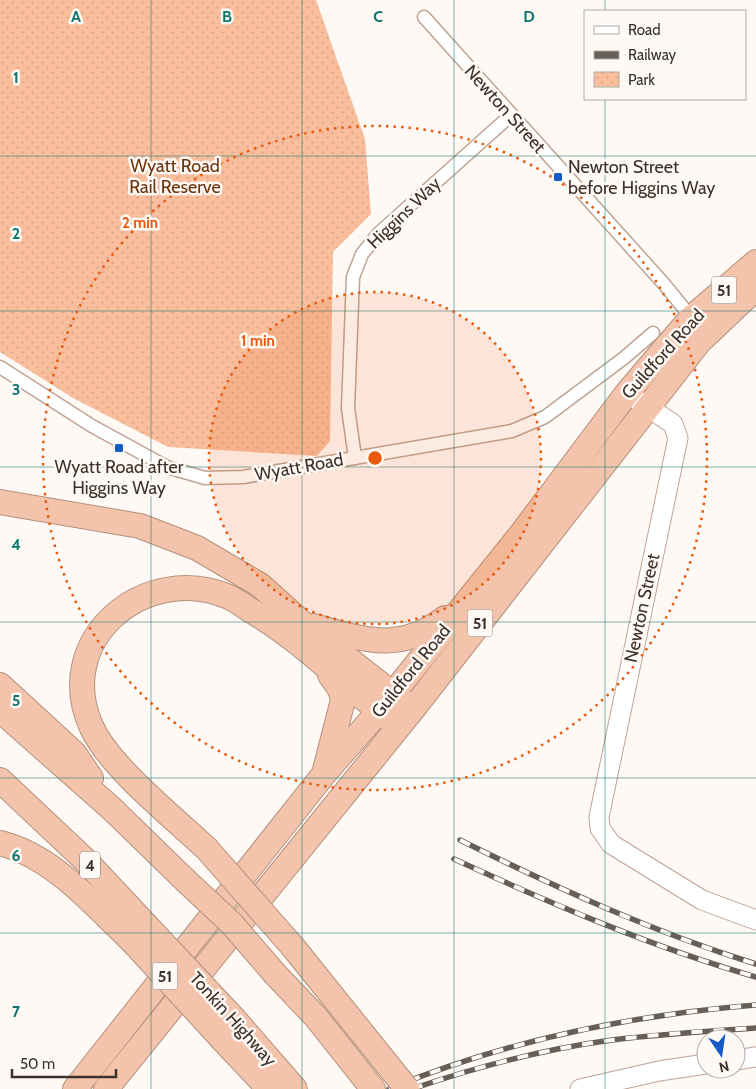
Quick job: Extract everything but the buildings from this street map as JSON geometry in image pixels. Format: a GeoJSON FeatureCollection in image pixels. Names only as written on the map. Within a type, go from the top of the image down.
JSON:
{"type":"FeatureCollection","features":[{"type":"Feature","properties":{"kind":"highway","name":"Guildford Road"},"geometry":{"type":"LineString","coordinates":[[75,1089],[324,774],[386,702],[522,533],[627,393],[700,326],[756,262]]}},
{"type":"Feature","properties":{"kind":"highway","name":"Guildford Road"},"geometry":{"type":"LineString","coordinates":[[700,326],[756,288]]}},
{"type":"Feature","properties":{"kind":"highway","name":"Guildford Road"},"geometry":{"type":"LineString","coordinates":[[106,1089],[406,718],[649,409],[699,342],[700,326]]}},
{"type":"Feature","properties":{"kind":"highway"},"geometry":{"type":"LineString","coordinates":[[0,502],[140,526],[197,548],[260,585],[386,702],[406,718]]}},
{"type":"Feature","properties":{"kind":"highway"},"geometry":{"type":"LineString","coordinates":[[386,702],[322,664],[268,621],[229,597],[192,589],[158,592],[136,600],[115,614],[96,635],[88,650],[83,680],[86,711],[92,728],[120,767],[206,848],[293,947],[407,1089]]}},
{"type":"Feature","properties":{"kind":"highway"},"geometry":{"type":"LineString","coordinates":[[300,622],[357,638],[393,641],[424,633],[467,601]]}},
{"type":"Feature","properties":{"kind":"highway"},"geometry":{"type":"LineString","coordinates":[[322,664],[340,689],[344,700],[324,774]]}},
{"type":"Feature","properties":{"kind":"highway"},"geometry":{"type":"LineString","coordinates":[[0,685],[74,753],[112,809]]}},
{"type":"Feature","properties":{"kind":"highway"},"geometry":{"type":"LineString","coordinates":[[0,710],[112,809],[232,924],[341,1048],[373,1089]]}},
{"type":"Feature","properties":{"kind":"highway","name":"Tonkin Highway"},"geometry":{"type":"LineString","coordinates":[[0,780],[85,860],[139,933],[285,1087]]}},
{"type":"Feature","properties":{"kind":"highway"},"geometry":{"type":"LineString","coordinates":[[0,843],[18,847],[54,870],[139,933]]}},
{"type":"Feature","properties":{"kind":"street","name":"Newton Street"},"geometry":{"type":"LineString","coordinates":[[424,17],[700,326]]}},
{"type":"Feature","properties":{"kind":"street","name":"Higgins Way"},"geometry":{"type":"LineString","coordinates":[[355,458],[348,408],[349,330],[352,277],[362,254],[379,234],[511,116]]}},
{"type":"Feature","properties":{"kind":"street","name":"Wyatt Road"},"geometry":{"type":"LineString","coordinates":[[0,366],[108,435],[167,467],[205,478],[243,477],[512,431],[545,417],[624,358],[653,333]]}},
{"type":"Feature","properties":{"kind":"street","name":"Newton Street"},"geometry":{"type":"LineString","coordinates":[[627,393],[673,424],[678,438],[599,817],[600,828],[611,844],[702,900],[756,920]]}},
{"type":"Feature","properties":{"kind":"street"},"geometry":{"type":"LineString","coordinates":[[580,1089],[659,1071],[696,1065]]}},
{"type":"Feature","properties":{"kind":"green space","name":"Wyatt Road Rail Reserve"},"geometry":{"type":"Polygon","coordinates":[[[0,0],[316,0],[365,139],[371,214],[333,252],[330,441],[317,456],[168,447],[73,398],[0,352],[0,0]]]}},
{"type":"Feature","properties":{"kind":"railway"},"geometry":{"type":"LineString","coordinates":[[460,840],[606,908],[680,938],[756,964]]}},
{"type":"Feature","properties":{"kind":"railway"},"geometry":{"type":"LineString","coordinates":[[454,859],[603,924],[679,952],[756,977]]}},
{"type":"Feature","properties":{"kind":"railway"},"geometry":{"type":"LineString","coordinates":[[389,1089],[478,1057],[569,1033],[662,1016],[756,1005]]}},
{"type":"Feature","properties":{"kind":"railway"},"geometry":{"type":"LineString","coordinates":[[412,1089],[461,1073],[561,1048],[648,1036],[756,1028]]}},
{"type":"Feature","properties":{"kind":"place","name":"Newton Street before Higgins Way"},"geometry":{"type":"Point","coordinates":[558,177]}},
{"type":"Feature","properties":{"kind":"place","name":"Wyatt Road after Higgins Way"},"geometry":{"type":"Point","coordinates":[119,448]}}]}
